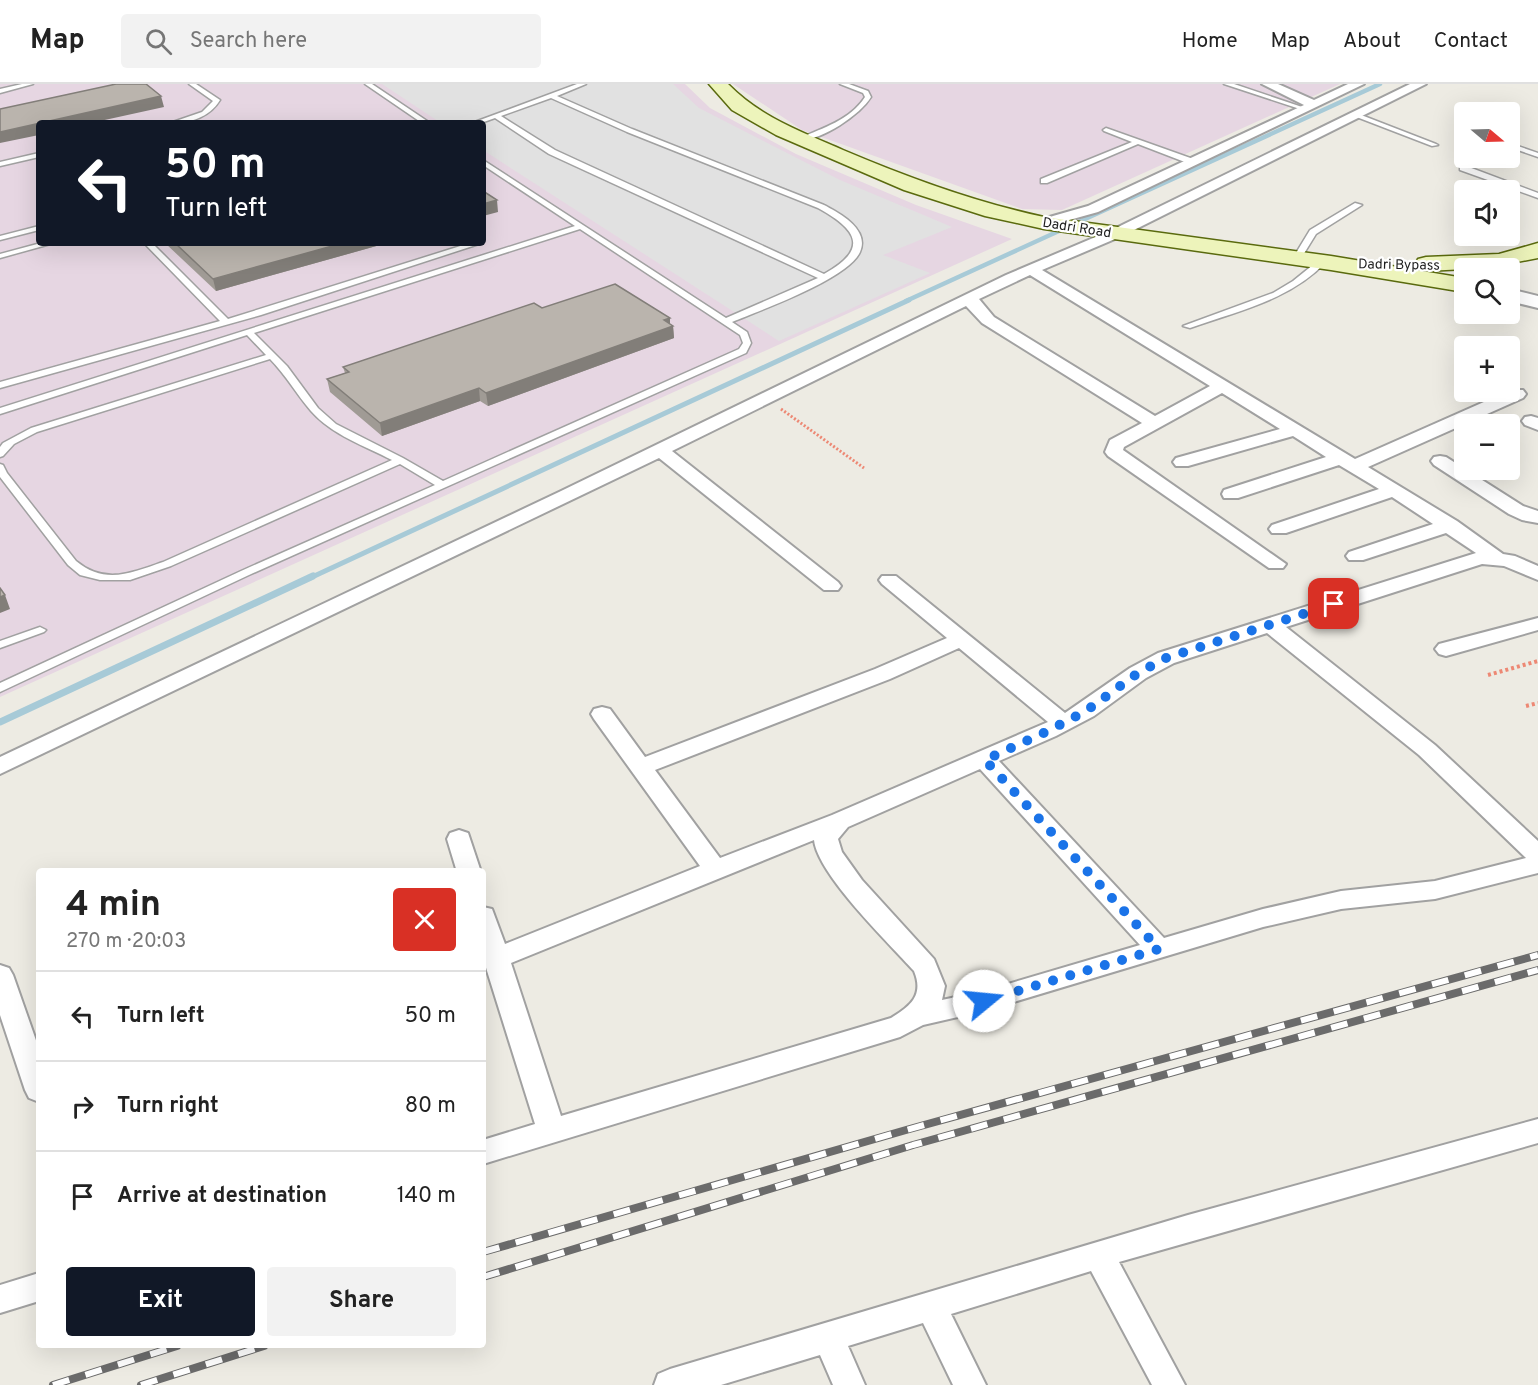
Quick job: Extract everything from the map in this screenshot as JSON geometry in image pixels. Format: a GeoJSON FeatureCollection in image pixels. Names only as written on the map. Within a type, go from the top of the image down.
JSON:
{"type":"FeatureCollection","features":[{"type":"Feature","properties":{"kind":"main road","name":"Dadri Road"},"geometry":{"type":"LineString","coordinates":[[718,84],[739,106],[802,139],[911,186],[992,212],[1054,224],[1327,262],[1454,283]]}},
{"type":"Feature","properties":{"kind":"main road","name":"Dadri Bypass"},"geometry":{"type":"LineString","coordinates":[[1327,262],[1454,265],[1494,260],[1538,250]]}},
{"type":"Feature","properties":{"kind":"main road"},"geometry":{"type":"LineString","coordinates":[[1520,277],[1538,267]]}},
{"type":"Feature","properties":{"kind":"street"},"geometry":{"type":"LineString","coordinates":[[1268,84],[1310,107]]}},
{"type":"Feature","properties":{"kind":"street"},"geometry":{"type":"LineString","coordinates":[[1054,224],[1093,209],[1358,84]]}},
{"type":"Feature","properties":{"kind":"street"},"geometry":{"type":"LineString","coordinates":[[0,766],[1030,269],[1113,233],[1420,84]]}},
{"type":"Feature","properties":{"kind":"street"},"geometry":{"type":"LineString","coordinates":[[1030,269],[1394,490],[1495,557]]}},
{"type":"Feature","properties":{"kind":"street"},"geometry":{"type":"LineString","coordinates":[[971,298],[974,306],[988,320],[1155,423]]}},
{"type":"Feature","properties":{"kind":"street"},"geometry":{"type":"LineString","coordinates":[[1520,298],[1535,302]]}},
{"type":"Feature","properties":{"kind":"street"},"geometry":{"type":"LineString","coordinates":[[1223,386],[1116,444],[1114,452],[1275,564]]}},
{"type":"Feature","properties":{"kind":"street"},"geometry":{"type":"LineString","coordinates":[[1231,494],[1348,462],[1497,402]]}},
{"type":"Feature","properties":{"kind":"street"},"geometry":{"type":"LineString","coordinates":[[1182,462],[1296,430]]}},
{"type":"Feature","properties":{"kind":"street"},"geometry":{"type":"LineString","coordinates":[[659,449],[831,586]]}},
{"type":"Feature","properties":{"kind":"street"},"geometry":{"type":"LineString","coordinates":[[1440,461],[1516,510],[1538,517]]}},
{"type":"Feature","properties":{"kind":"street"},"geometry":{"type":"LineString","coordinates":[[1279,529],[1394,490]]}},
{"type":"Feature","properties":{"kind":"street"},"geometry":{"type":"LineString","coordinates":[[1356,556],[1450,525]]}},
{"type":"Feature","properties":{"kind":"street"},"geometry":{"type":"LineString","coordinates":[[496,958],[595,920],[985,760],[1063,723],[1108,697],[1138,673],[1166,658],[1481,558],[1495,557],[1508,560],[1538,574]]}},
{"type":"Feature","properties":{"kind":"street"},"geometry":{"type":"LineString","coordinates":[[889,579],[1063,723]]}},
{"type":"Feature","properties":{"kind":"street"},"geometry":{"type":"LineString","coordinates":[[1269,624],[1427,750],[1538,855]]}},
{"type":"Feature","properties":{"kind":"street"},"geometry":{"type":"LineString","coordinates":[[1446,649],[1538,624]]}},
{"type":"Feature","properties":{"kind":"street"},"geometry":{"type":"LineString","coordinates":[[641,767],[704,741],[864,683],[962,639]]}},
{"type":"Feature","properties":{"kind":"street"},"geometry":{"type":"LineString","coordinates":[[602,714],[715,869]]}},
{"type":"Feature","properties":{"kind":"street"},"geometry":{"type":"LineString","coordinates":[[985,760],[1159,949]]}},
{"type":"Feature","properties":{"kind":"street"},"geometry":{"type":"LineString","coordinates":[[840,820],[829,831],[826,843],[830,852],[844,874],[925,966],[931,976],[932,988],[929,1001],[920,1015]]}},
{"type":"Feature","properties":{"kind":"street"},"geometry":{"type":"LineString","coordinates":[[459,840],[468,868]]}},
{"type":"Feature","properties":{"kind":"street"},"geometry":{"type":"LineString","coordinates":[[486,1151],[900,1026],[920,1015],[984,1001],[1263,918],[1341,900],[1435,890],[1538,864]]}},
{"type":"Feature","properties":{"kind":"street"},"geometry":{"type":"LineString","coordinates":[[486,926],[551,1131]]}},
{"type":"Feature","properties":{"kind":"street"},"geometry":{"type":"LineString","coordinates":[[0,975],[36,1081]]}},
{"type":"Feature","properties":{"kind":"street"},"geometry":{"type":"LineString","coordinates":[[670,1385],[1188,1228],[1538,1131]]}},
{"type":"Feature","properties":{"kind":"street"},"geometry":{"type":"LineString","coordinates":[[1099,1255],[1169,1385]]}},
{"type":"Feature","properties":{"kind":"street"},"geometry":{"type":"LineString","coordinates":[[0,1299],[36,1288]]}},
{"type":"Feature","properties":{"kind":"street"},"geometry":{"type":"LineString","coordinates":[[931,1306],[970,1385]]}},
{"type":"Feature","properties":{"kind":"street"},"geometry":{"type":"LineString","coordinates":[[828,1338],[849,1385]]}},
{"type":"Feature","properties":{"kind":"lane"},"geometry":{"type":"LineString","coordinates":[[0,91],[30,84]]}},
{"type":"Feature","properties":{"kind":"lane"},"geometry":{"type":"LineString","coordinates":[[184,120],[199,116],[213,108],[217,100],[192,84]]}},
{"type":"Feature","properties":{"kind":"lane"},"geometry":{"type":"LineString","coordinates":[[368,84],[422,120]]}},
{"type":"Feature","properties":{"kind":"lane"},"geometry":{"type":"LineString","coordinates":[[484,120],[583,84]]}},
{"type":"Feature","properties":{"kind":"lane"},"geometry":{"type":"LineString","coordinates":[[802,139],[848,118],[866,102],[868,97],[866,92],[843,84]]}},
{"type":"Feature","properties":{"kind":"lane"},"geometry":{"type":"LineString","coordinates":[[1227,84],[1310,107]]}},
{"type":"Feature","properties":{"kind":"lane"},"geometry":{"type":"LineString","coordinates":[[551,95],[597,118],[759,182],[837,217],[852,228],[857,237],[857,252],[848,265],[825,278],[725,322]]}},
{"type":"Feature","properties":{"kind":"lane"},"geometry":{"type":"LineString","coordinates":[[1356,115],[1434,145]]}},
{"type":"Feature","properties":{"kind":"lane"},"geometry":{"type":"LineString","coordinates":[[496,116],[552,152],[825,278]]}},
{"type":"Feature","properties":{"kind":"lane"},"geometry":{"type":"LineString","coordinates":[[1106,130],[1193,162]]}},
{"type":"Feature","properties":{"kind":"lane"},"geometry":{"type":"LineString","coordinates":[[1044,181],[1138,142]]}},
{"type":"Feature","properties":{"kind":"lane"},"geometry":{"type":"LineString","coordinates":[[1520,149],[1538,155]]}},
{"type":"Feature","properties":{"kind":"lane"},"geometry":{"type":"LineString","coordinates":[[0,164],[36,156]]}},
{"type":"Feature","properties":{"kind":"lane"},"geometry":{"type":"LineString","coordinates":[[0,688],[245,573],[743,351],[747,343],[744,334],[486,164]]}},
{"type":"Feature","properties":{"kind":"lane"},"geometry":{"type":"LineString","coordinates":[[1463,168],[1538,196]]}},
{"type":"Feature","properties":{"kind":"lane"},"geometry":{"type":"LineString","coordinates":[[1297,258],[1313,232],[1358,206]]}},
{"type":"Feature","properties":{"kind":"lane"},"geometry":{"type":"LineString","coordinates":[[0,411],[579,227]]}},
{"type":"Feature","properties":{"kind":"lane"},"geometry":{"type":"LineString","coordinates":[[0,238],[36,229]]}},
{"type":"Feature","properties":{"kind":"lane"},"geometry":{"type":"LineString","coordinates":[[0,255],[38,246]]}},
{"type":"Feature","properties":{"kind":"lane"},"geometry":{"type":"LineString","coordinates":[[151,246],[226,322]]}},
{"type":"Feature","properties":{"kind":"lane"},"geometry":{"type":"LineString","coordinates":[[0,385],[226,322],[468,246]]}},
{"type":"Feature","properties":{"kind":"lane"},"geometry":{"type":"LineString","coordinates":[[1187,326],[1276,295],[1327,262]]}},
{"type":"Feature","properties":{"kind":"lane"},"geometry":{"type":"LineString","coordinates":[[248,332],[284,368],[315,411],[333,426],[443,485]]}},
{"type":"Feature","properties":{"kind":"lane"},"geometry":{"type":"LineString","coordinates":[[0,454],[3,447],[13,439],[34,430],[272,357]]}},
{"type":"Feature","properties":{"kind":"lane"},"geometry":{"type":"LineString","coordinates":[[0,467],[2,473],[72,563],[84,573],[100,577],[126,578],[167,564],[400,460]]}},
{"type":"Feature","properties":{"kind":"lane"},"geometry":{"type":"LineString","coordinates":[[0,645],[40,630]]}},
{"type":"Feature","properties":{"kind":"path"},"geometry":{"type":"LineString","coordinates":[[765,398],[864,468]]}},
{"type":"Feature","properties":{"kind":"path"},"geometry":{"type":"LineString","coordinates":[[1488,675],[1538,661]]}},
{"type":"Feature","properties":{"kind":"path"},"geometry":{"type":"LineString","coordinates":[[1526,706],[1538,703]]}},
{"type":"Feature","properties":{"kind":"shaded area"},"geometry":{"type":"Polygon","coordinates":[[[0,84],[685,84],[710,108],[796,154],[916,205],[1012,239],[0,697],[0,84]]]}},
{"type":"Feature","properties":{"kind":"shaded area"},"geometry":{"type":"Polygon","coordinates":[[[382,84],[673,84],[699,108],[840,180],[952,227],[883,255],[930,273],[779,341],[486,152],[486,120],[436,120],[382,84]]]}},
{"type":"Feature","properties":{"kind":"shaded area"},"geometry":{"type":"Polygon","coordinates":[[[733,84],[1340,84],[1062,210],[1022,209],[802,130],[733,84]]]}},
{"type":"Feature","properties":{"kind":"building"},"geometry":{"type":"Polygon","coordinates":[[[116,84],[146,84],[161,96],[54,120],[36,120],[36,124],[0,132],[0,109],[116,84]]]}},
{"type":"Feature","properties":{"kind":"building"},"geometry":{"type":"Polygon","coordinates":[[[486,193],[497,200],[486,203],[486,193]]]}},
{"type":"Feature","properties":{"kind":"building"},"geometry":{"type":"Polygon","coordinates":[[[178,246],[332,246],[213,279],[178,246]]]}},
{"type":"Feature","properties":{"kind":"building"},"geometry":{"type":"Polygon","coordinates":[[[615,284],[670,318],[664,320],[673,326],[486,393],[479,388],[380,423],[327,379],[349,372],[343,367],[534,303],[542,308],[615,284]]]}},
{"type":"Feature","properties":{"kind":"waterway"},"geometry":{"type":"LineString","coordinates":[[906,301],[1380,84]]}},
{"type":"Feature","properties":{"kind":"waterway"},"geometry":{"type":"LineString","coordinates":[[310,578],[909,300]]}},
{"type":"Feature","properties":{"kind":"waterway"},"geometry":{"type":"LineString","coordinates":[[0,722],[313,576]]}},
{"type":"Feature","properties":{"kind":"railway"},"geometry":{"type":"LineString","coordinates":[[486,1251],[906,1130],[1538,955]]}},
{"type":"Feature","properties":{"kind":"railway"},"geometry":{"type":"LineString","coordinates":[[486,1276],[913,1145],[1538,970]]}},
{"type":"Feature","properties":{"kind":"railway"},"geometry":{"type":"LineString","coordinates":[[53,1385],[171,1348]]}},
{"type":"Feature","properties":{"kind":"railway"},"geometry":{"type":"LineString","coordinates":[[141,1385],[258,1348]]}},
{"type":"Feature","properties":{"kind":"route"},"geometry":{"type":"LineString","coordinates":[[984,1001],[1159,949],[985,760],[1086,711],[1138,673],[1166,658],[1334,604]]}}]}
